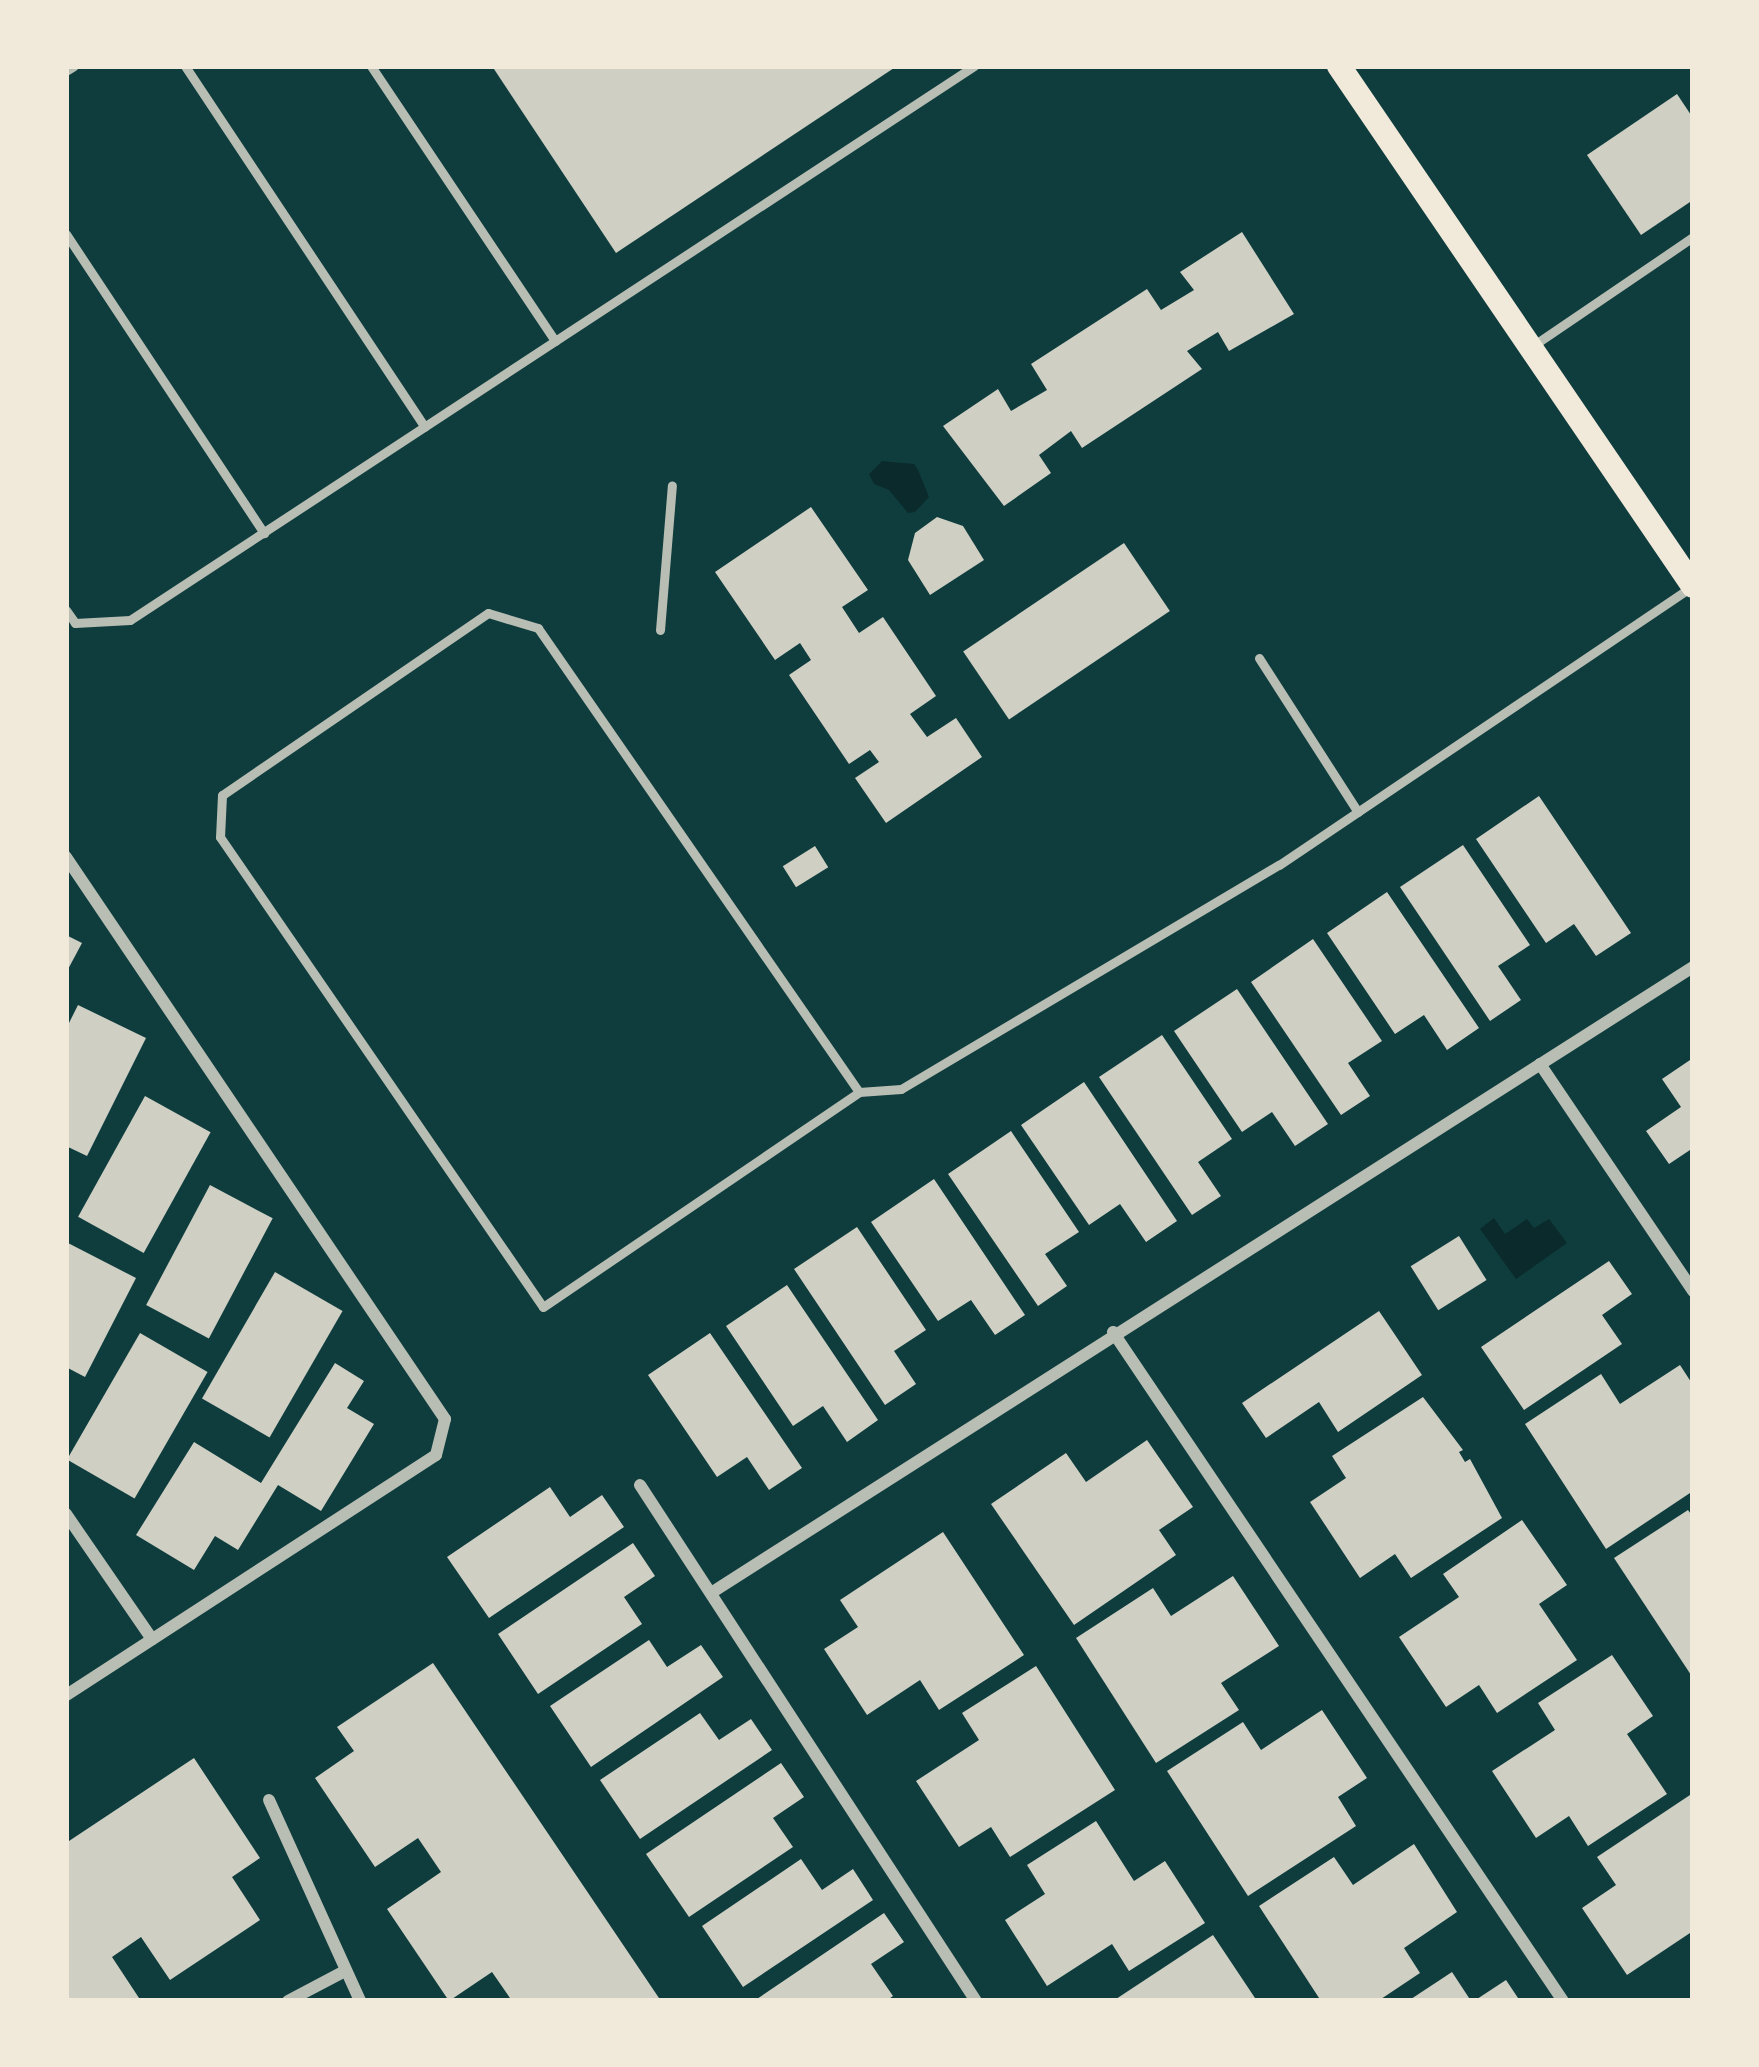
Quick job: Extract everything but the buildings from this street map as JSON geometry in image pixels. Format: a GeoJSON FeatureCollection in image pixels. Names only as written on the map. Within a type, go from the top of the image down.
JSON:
{"type":"FeatureCollection","features":[{"type":"Feature","properties":{"kind":"main road"},"geometry":{"type":"LineString","coordinates":[[1340,66],[1693,586]]}},
{"type":"Feature","properties":{"kind":"street"},"geometry":{"type":"LineString","coordinates":[[66,857],[445,1418],[436,1455],[66,1695]]}},
{"type":"Feature","properties":{"kind":"street"},"geometry":{"type":"LineString","coordinates":[[711,1593],[1693,967]]}},
{"type":"Feature","properties":{"kind":"street"},"geometry":{"type":"LineString","coordinates":[[1540,1064],[1693,1292]]}},
{"type":"Feature","properties":{"kind":"street"},"geometry":{"type":"LineString","coordinates":[[1113,1333],[1563,2001]]}},
{"type":"Feature","properties":{"kind":"street"},"geometry":{"type":"LineString","coordinates":[[640,1485],[976,2001]]}},
{"type":"Feature","properties":{"kind":"street"},"geometry":{"type":"LineString","coordinates":[[66,1514],[152,1639]]}},
{"type":"Feature","properties":{"kind":"street"},"geometry":{"type":"LineString","coordinates":[[269,1800],[360,2001]]}},
{"type":"Feature","properties":{"kind":"street"},"geometry":{"type":"LineString","coordinates":[[288,2001],[343,1972]]}},
{"type":"Feature","properties":{"kind":"lane"},"geometry":{"type":"LineString","coordinates":[[66,71],[74,66]]}},
{"type":"Feature","properties":{"kind":"lane"},"geometry":{"type":"LineString","coordinates":[[185,66],[425,427]]}},
{"type":"Feature","properties":{"kind":"lane"},"geometry":{"type":"LineString","coordinates":[[371,66],[555,341]]}},
{"type":"Feature","properties":{"kind":"lane"},"geometry":{"type":"LineString","coordinates":[[66,610],[75,623],[130,620],[974,66]]}},
{"type":"Feature","properties":{"kind":"lane"},"geometry":{"type":"LineString","coordinates":[[66,234],[264,532]]}},
{"type":"Feature","properties":{"kind":"lane"},"geometry":{"type":"LineString","coordinates":[[1531,347],[1693,236]]}},
{"type":"Feature","properties":{"kind":"lane"},"geometry":{"type":"LineString","coordinates":[[660,630],[672,485]]}},
{"type":"Feature","properties":{"kind":"lane"},"geometry":{"type":"LineString","coordinates":[[859,1092],[538,628],[488,613],[222,795],[220,837],[543,1306],[859,1092],[901,1089],[1279,865],[1693,586]]}},
{"type":"Feature","properties":{"kind":"lane"},"geometry":{"type":"LineString","coordinates":[[1259,658],[1358,812]]}},
{"type":"Feature","properties":{"kind":"water"},"geometry":{"type":"Polygon","coordinates":[[[882,461],[914,464],[918,470],[929,497],[915,512],[908,513],[889,490],[874,484],[869,474],[882,461]]]}},
{"type":"Feature","properties":{"kind":"water"},"geometry":{"type":"Polygon","coordinates":[[[1494,1218],[1505,1234],[1527,1219],[1534,1228],[1549,1219],[1567,1243],[1516,1279],[1480,1229],[1494,1218]]]}}]}
